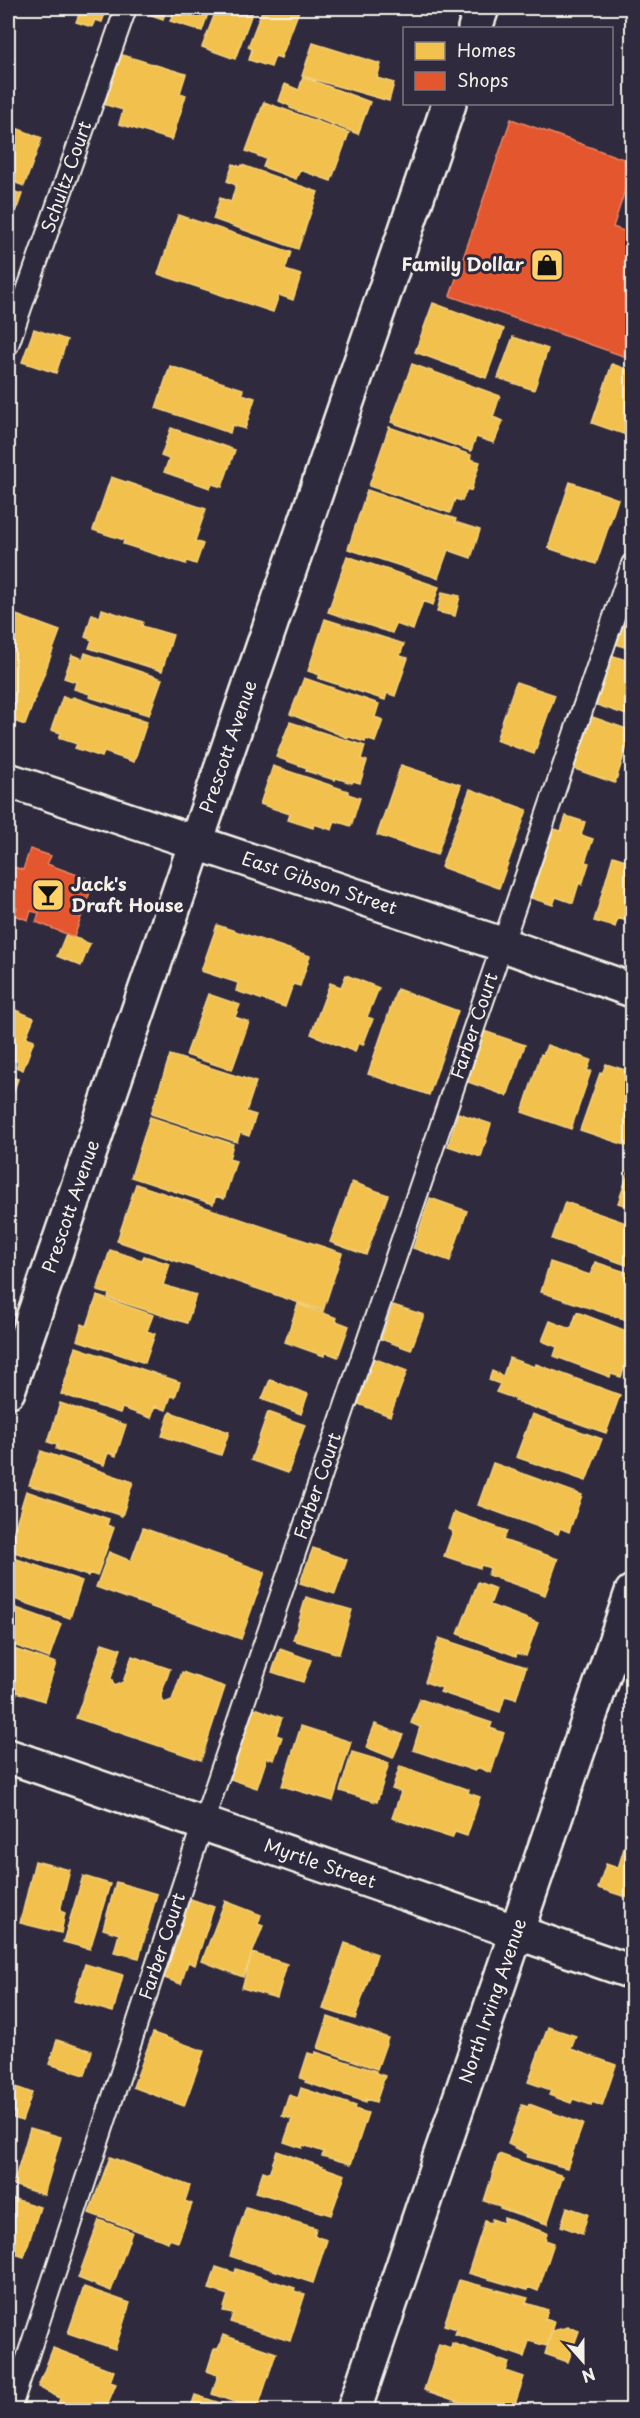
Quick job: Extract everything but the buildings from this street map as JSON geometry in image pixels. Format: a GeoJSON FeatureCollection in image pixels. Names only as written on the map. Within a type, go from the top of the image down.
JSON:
{"type":"FeatureCollection","features":[{"type":"Feature","properties":{"kind":"street"},"geometry":{"type":"LineString","coordinates":[[475,27],[482,8]]}},
{"type":"Feature","properties":{"kind":"street","name":"Prescott Avenue"},"geometry":{"type":"LineString","coordinates":[[8,1391],[449,105]]}},
{"type":"Feature","properties":{"kind":"street","name":"East Gibson Street"},"geometry":{"type":"LineString","coordinates":[[8,780],[633,990]]}},
{"type":"Feature","properties":{"kind":"street","name":"North Irving Avenue"},"geometry":{"type":"LineString","coordinates":[[354,2410],[633,1592]]}},
{"type":"Feature","properties":{"kind":"street","name":"Myrtle Street"},"geometry":{"type":"LineString","coordinates":[[8,1756],[633,1972]]}},
{"type":"Feature","properties":{"kind":"lane","name":"Schultz Court"},"geometry":{"type":"LineString","coordinates":[[8,345],[126,8]]}},
{"type":"Feature","properties":{"kind":"lane","name":"Farber Court"},"geometry":{"type":"LineString","coordinates":[[10,2410],[203,1823],[501,944],[633,564]]}},
{"type":"Feature","properties":{"kind":"place","name":"Family Dollar"},"geometry":{"type":"Point","coordinates":[547,265]}},
{"type":"Feature","properties":{"kind":"place","name":"Jack's Draft House"},"geometry":{"type":"Point","coordinates":[48,895]}}]}
